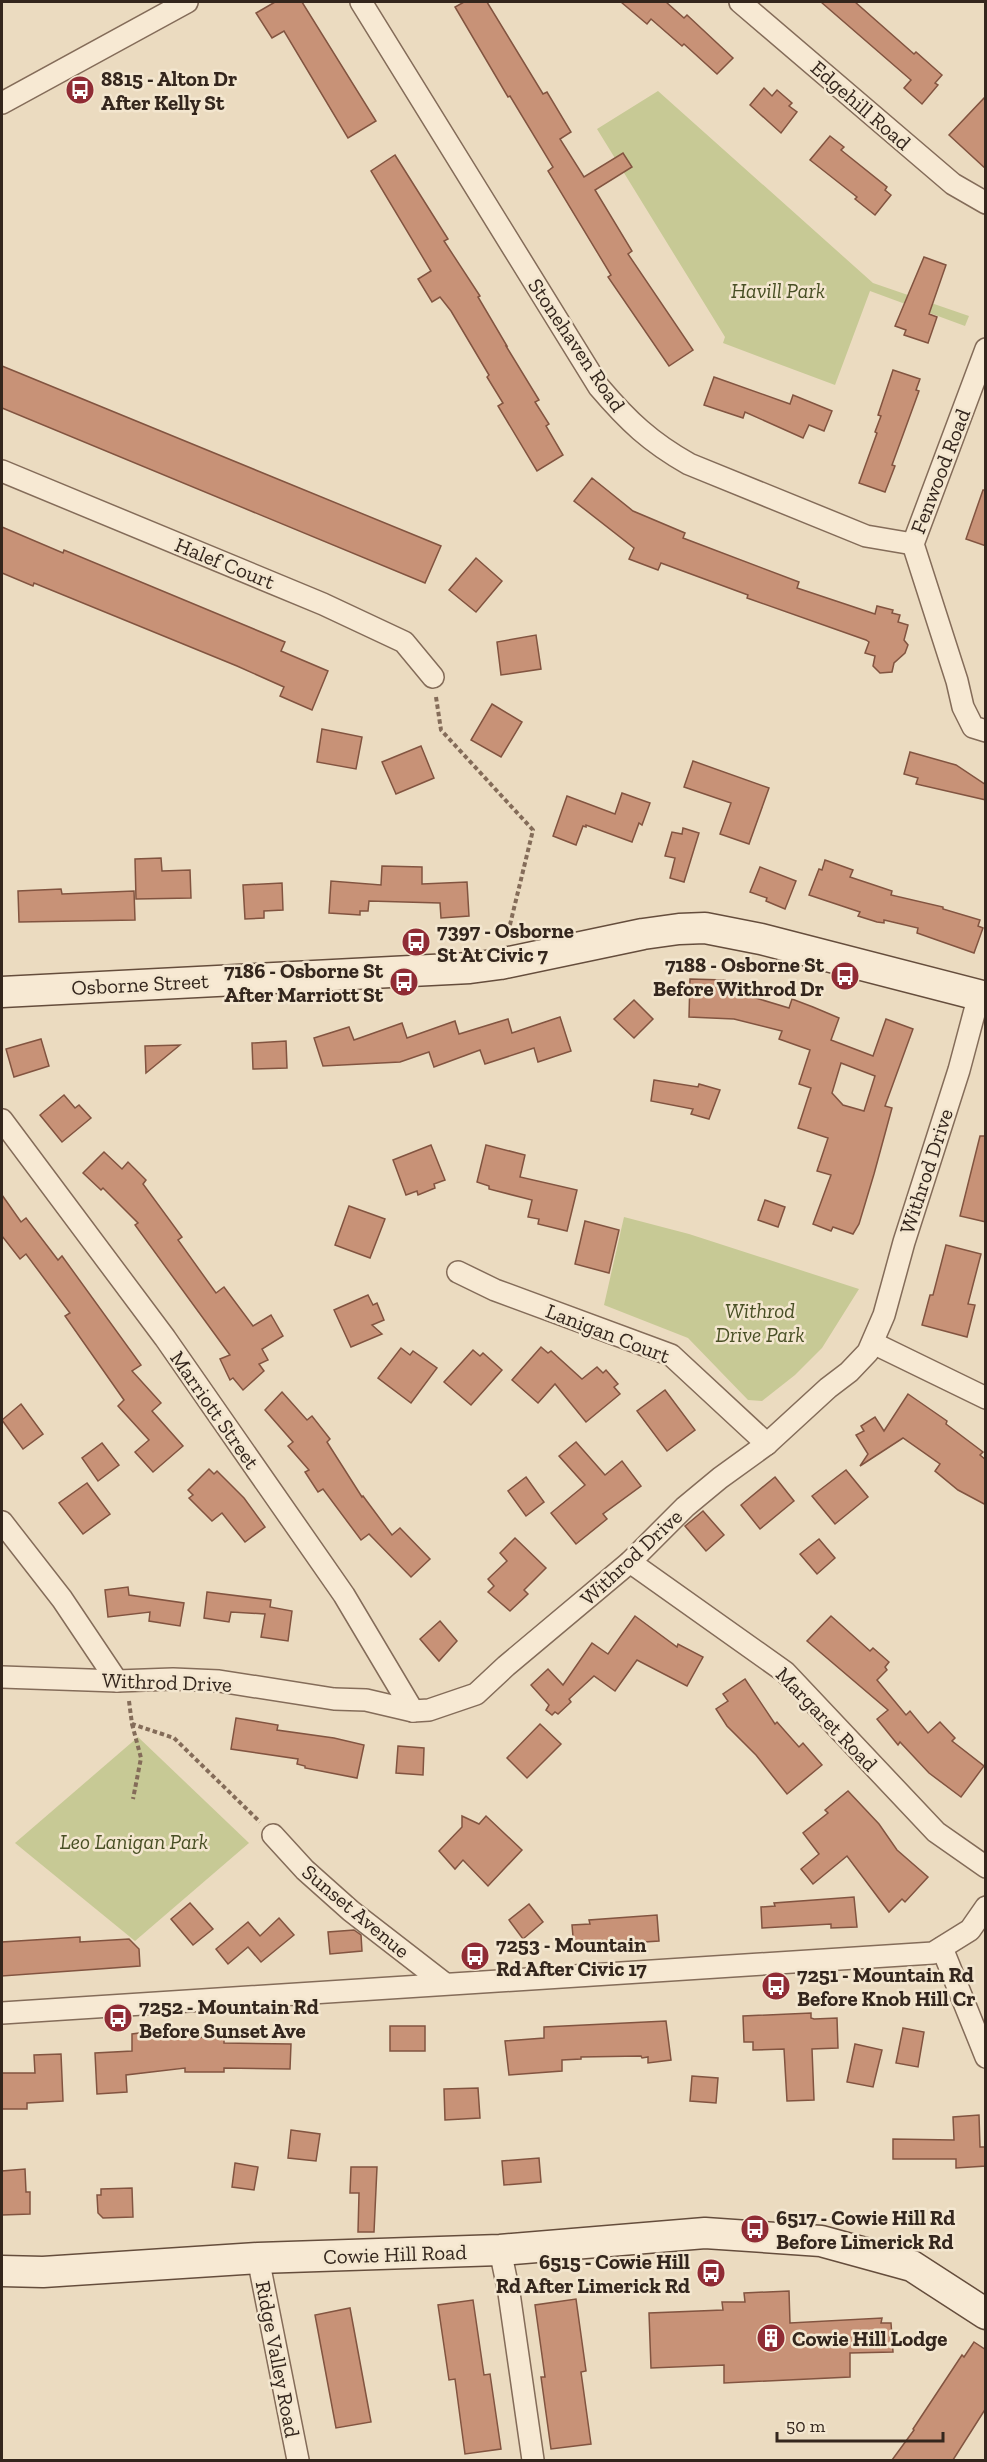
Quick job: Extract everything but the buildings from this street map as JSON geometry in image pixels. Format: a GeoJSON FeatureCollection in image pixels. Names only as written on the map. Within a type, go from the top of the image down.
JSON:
{"type":"FeatureCollection","features":[{"type":"Feature","properties":{"kind":"street"},"geometry":{"type":"LineString","coordinates":[[2,103],[187,2]]}},
{"type":"Feature","properties":{"kind":"street","name":"Stonehaven Road"},"geometry":{"type":"LineString","coordinates":[[361,2],[599,387],[626,419],[663,449],[689,464],[866,536],[913,544]]}},
{"type":"Feature","properties":{"kind":"street","name":"Edgehill Road"},"geometry":{"type":"LineString","coordinates":[[740,2],[954,184],[986,203]]}},
{"type":"Feature","properties":{"kind":"street","name":"Fenwood Road"},"geometry":{"type":"LineString","coordinates":[[986,350],[913,544],[957,681],[959,696],[973,727],[986,731]]}},
{"type":"Feature","properties":{"kind":"street","name":"Halef Court"},"geometry":{"type":"LineString","coordinates":[[2,471],[323,604],[404,642],[433,677]]}},
{"type":"Feature","properties":{"kind":"street","name":"Osborne Street"},"geometry":{"type":"LineString","coordinates":[[2,992],[470,968],[500,964],[644,934],[705,928],[761,939],[982,996]]}},
{"type":"Feature","properties":{"kind":"street","name":"Withrod Drive"},"geometry":{"type":"LineString","coordinates":[[2,1677],[117,1681],[173,1679],[219,1681],[334,1699],[366,1700],[413,1711],[429,1710],[476,1694],[630,1562],[685,1507],[767,1444],[828,1388],[849,1372],[868,1352],[884,1315],[904,1242],[982,996]]}},
{"type":"Feature","properties":{"kind":"street","name":"Marriott Street"},"geometry":{"type":"LineString","coordinates":[[2,1120],[192,1376],[344,1595],[413,1711]]}},
{"type":"Feature","properties":{"kind":"street","name":"Lanigan Court"},"geometry":{"type":"LineString","coordinates":[[458,1272],[495,1290],[671,1355],[767,1444]]}},
{"type":"Feature","properties":{"kind":"street"},"geometry":{"type":"LineString","coordinates":[[873,1343],[986,1398]]}},
{"type":"Feature","properties":{"kind":"street"},"geometry":{"type":"LineString","coordinates":[[2,1522],[62,1599],[117,1681]]}},
{"type":"Feature","properties":{"kind":"street","name":"Margaret Road"},"geometry":{"type":"LineString","coordinates":[[630,1562],[785,1672],[936,1832],[986,1867]]}},
{"type":"Feature","properties":{"kind":"street","name":"Sunset Avenue"},"geometry":{"type":"LineString","coordinates":[[273,1835],[305,1870],[351,1911],[444,1983]]}},
{"type":"Feature","properties":{"kind":"street"},"geometry":{"type":"LineString","coordinates":[[2,2013],[933,1953],[970,1930],[986,1907]]}},
{"type":"Feature","properties":{"kind":"street"},"geometry":{"type":"LineString","coordinates":[[942,1948],[986,2057]]}},
{"type":"Feature","properties":{"kind":"street","name":"Cowie Hill Road"},"geometry":{"type":"LineString","coordinates":[[2,2271],[43,2271],[258,2258],[500,2250],[705,2233],[821,2241],[912,2266],[986,2314]]}},
{"type":"Feature","properties":{"kind":"street"},"geometry":{"type":"LineString","coordinates":[[500,2250],[509,2293],[533,2460]]}},
{"type":"Feature","properties":{"kind":"street","name":"Ridge Valley Road"},"geometry":{"type":"LineString","coordinates":[[258,2258],[298,2460]]}},
{"type":"Feature","properties":{"kind":"path"},"geometry":{"type":"LineString","coordinates":[[433,677],[441,730],[533,830],[500,964]]}},
{"type":"Feature","properties":{"kind":"path"},"geometry":{"type":"LineString","coordinates":[[117,1681],[128,1693],[132,1724],[141,1758],[133,1799]]}},
{"type":"Feature","properties":{"kind":"path"},"geometry":{"type":"LineString","coordinates":[[132,1724],[174,1738],[273,1835]]}},
{"type":"Feature","properties":{"kind":"green space","name":"Havill Park"},"geometry":{"type":"Polygon","coordinates":[[[658,91],[873,283],[969,316],[965,326],[870,291],[835,385],[723,343],[725,337],[597,129],[658,91]]]}},
{"type":"Feature","properties":{"kind":"green space","name":"Withrod Drive Park"},"geometry":{"type":"Polygon","coordinates":[[[624,1217],[689,1234],[859,1289],[822,1348],[795,1375],[762,1401],[748,1400],[688,1338],[604,1305],[624,1217]]]}},
{"type":"Feature","properties":{"kind":"green space","name":"Leo Lanigan Park"},"geometry":{"type":"Polygon","coordinates":[[[138,1737],[249,1843],[135,1941],[15,1843],[138,1737]]]}},
{"type":"Feature","properties":{"kind":"place","name":"8815 - Alton Dr After Kelly St"},"geometry":{"type":"Point","coordinates":[80,90]}},
{"type":"Feature","properties":{"kind":"place","name":"7397 - Osborne St At Civic 7"},"geometry":{"type":"Point","coordinates":[416,942]}},
{"type":"Feature","properties":{"kind":"place","name":"7188 - Osborne St Before Withrod Dr"},"geometry":{"type":"Point","coordinates":[845,976]}},
{"type":"Feature","properties":{"kind":"place","name":"7186 - Osborne St After Marriott St"},"geometry":{"type":"Point","coordinates":[404,982]}},
{"type":"Feature","properties":{"kind":"place","name":"7253 - Mountain Rd After Civic 17"},"geometry":{"type":"Point","coordinates":[475,1956]}},
{"type":"Feature","properties":{"kind":"place","name":"7251 - Mountain Rd Before Knob Hill Cr"},"geometry":{"type":"Point","coordinates":[776,1986]}},
{"type":"Feature","properties":{"kind":"place","name":"7252 - Mountain Rd Before Sunset Ave"},"geometry":{"type":"Point","coordinates":[118,2018]}},
{"type":"Feature","properties":{"kind":"place","name":"6517 - Cowie Hill Rd Before Limerick Rd"},"geometry":{"type":"Point","coordinates":[755,2229]}},
{"type":"Feature","properties":{"kind":"place","name":"6515 - Cowie Hill Rd After Limerick Rd"},"geometry":{"type":"Point","coordinates":[711,2273]}},
{"type":"Feature","properties":{"kind":"place","name":"Cowie Hill Lodge"},"geometry":{"type":"Point","coordinates":[771,2338]}}]}
